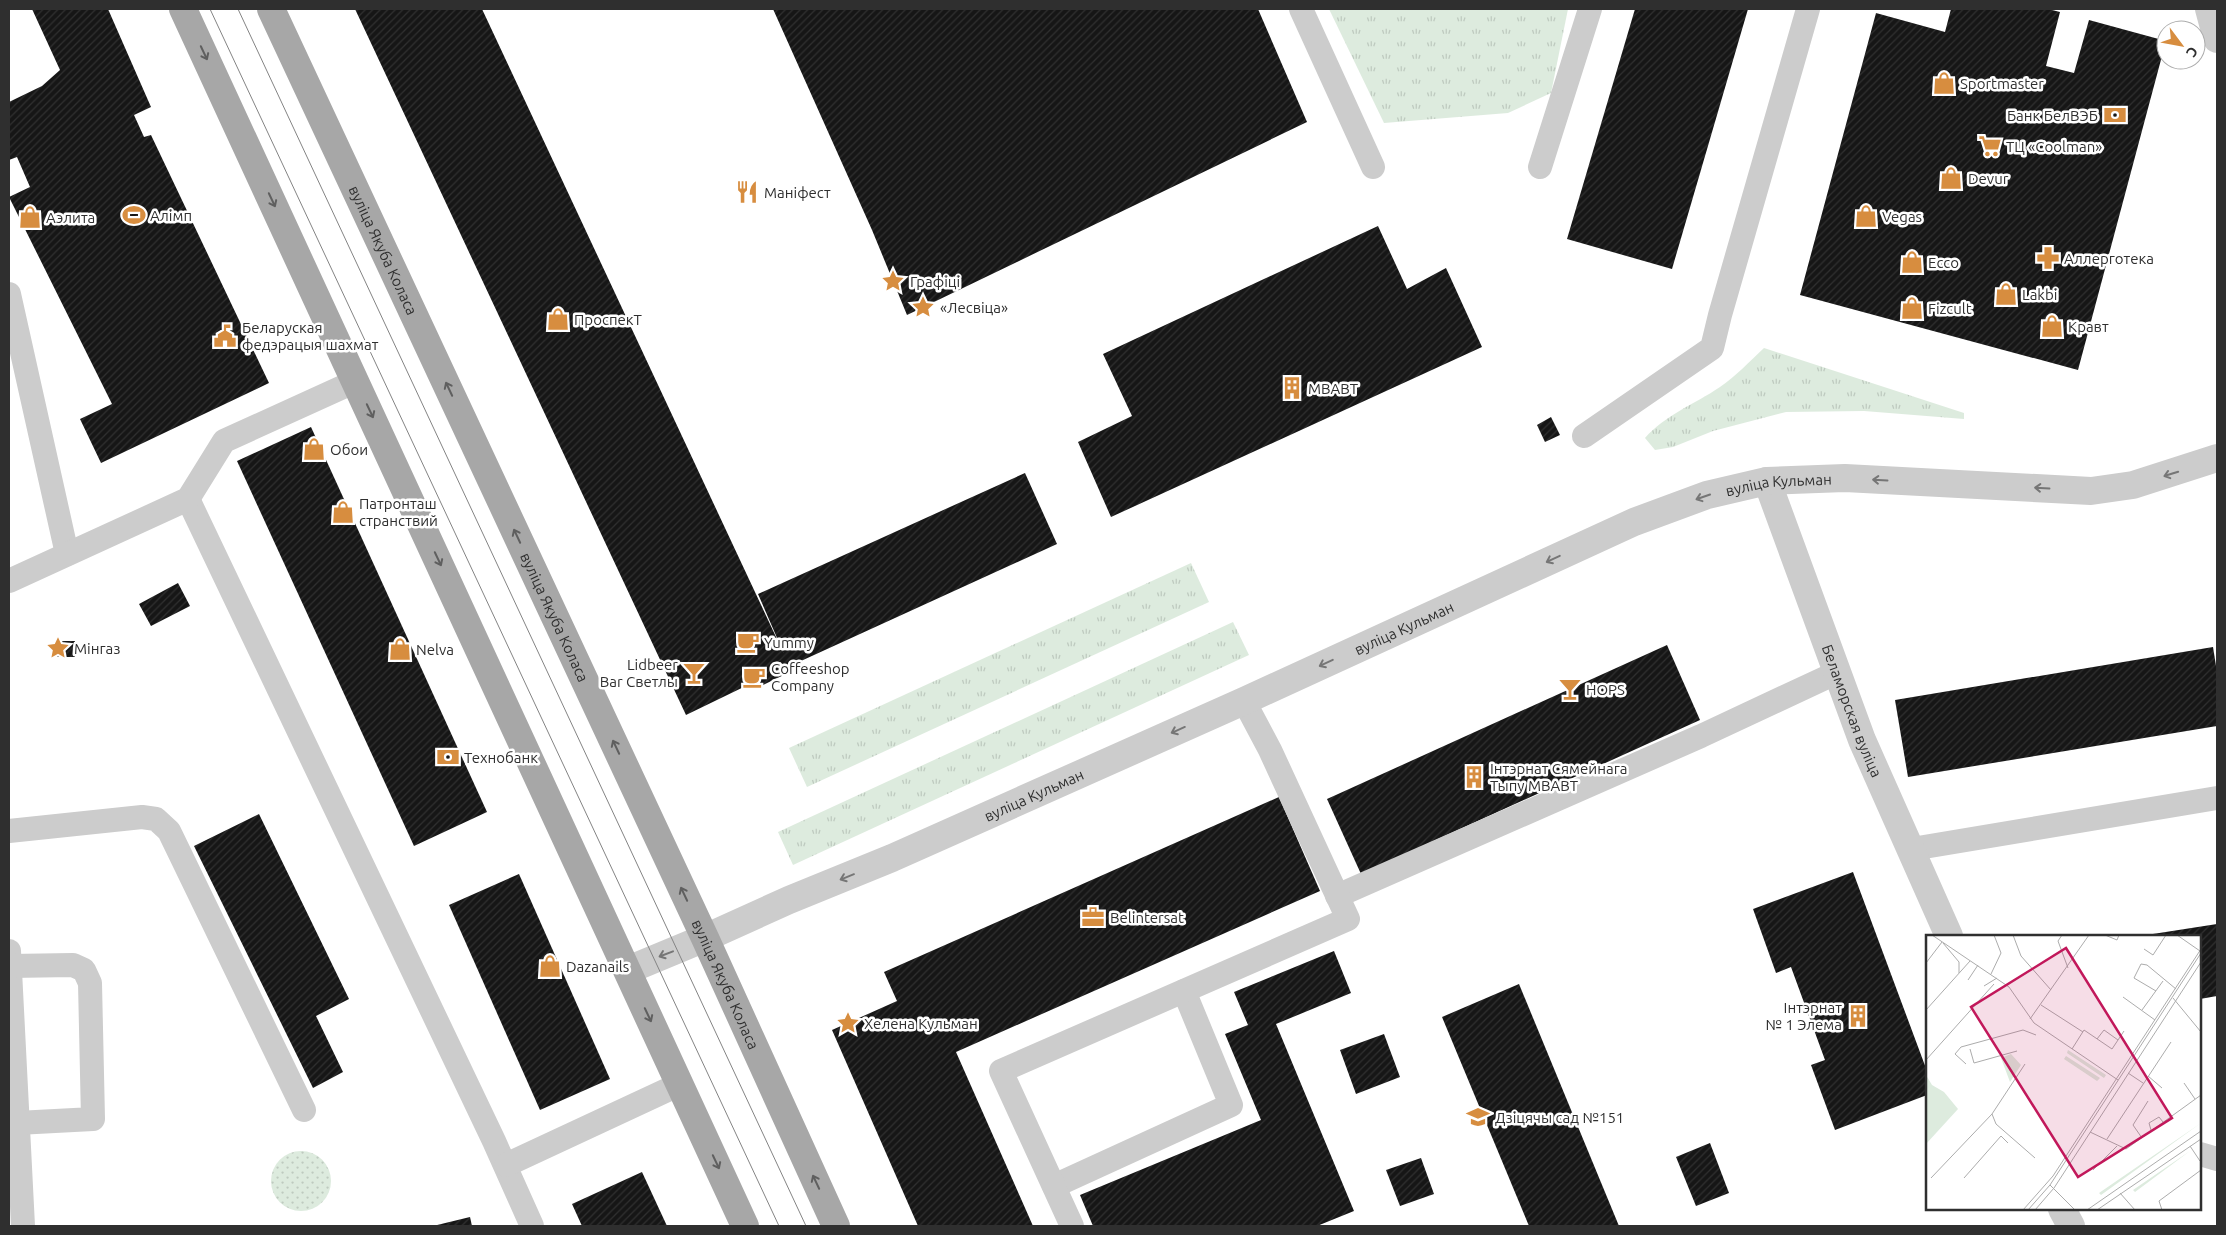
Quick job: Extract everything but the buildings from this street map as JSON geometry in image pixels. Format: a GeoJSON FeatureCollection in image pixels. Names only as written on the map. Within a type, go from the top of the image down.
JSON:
{"type":"FeatureCollection","features":[{"type":"Feature","properties":{"kind":"main road"},"geometry":{"type":"LineString","coordinates":[[183,9],[356,380],[745,1226]]}},
{"type":"Feature","properties":{"kind":"main road","name":"вуліца Якуба Коласа"},"geometry":{"type":"LineString","coordinates":[[271,9],[705,938],[836,1226]]}},
{"type":"Feature","properties":{"kind":"street"},"geometry":{"type":"LineString","coordinates":[[2209,9],[2217,39]]}},
{"type":"Feature","properties":{"kind":"street","name":"вуліца Кульман"},"geometry":{"type":"LineString","coordinates":[[628,970],[789,900],[892,858],[1244,701],[1634,522],[1707,495],[1767,481],[1845,478],[2091,491],[2133,485],[2217,458]]}},
{"type":"Feature","properties":{"kind":"street","name":"Беламорская вуліца"},"geometry":{"type":"LineString","coordinates":[[1767,481],[1862,740],[1949,935]]}},
{"type":"Feature","properties":{"kind":"street"},"geometry":{"type":"LineString","coordinates":[[2062,1210],[2070,1226]]}},
{"type":"Feature","properties":{"kind":"lane"},"geometry":{"type":"LineString","coordinates":[[1301,9],[1372,167]]}},
{"type":"Feature","properties":{"kind":"lane"},"geometry":{"type":"LineString","coordinates":[[1540,167],[1590,9]]}},
{"type":"Feature","properties":{"kind":"lane"},"geometry":{"type":"LineString","coordinates":[[1584,436],[1712,348],[1808,9]]}},
{"type":"Feature","properties":{"kind":"lane"},"geometry":{"type":"LineString","coordinates":[[9,294],[67,554]]}},
{"type":"Feature","properties":{"kind":"lane"},"geometry":{"type":"LineString","coordinates":[[9,581],[188,499],[224,441],[356,380]]}},
{"type":"Feature","properties":{"kind":"lane"},"geometry":{"type":"LineString","coordinates":[[188,499],[506,1166],[532,1226]]}},
{"type":"Feature","properties":{"kind":"lane"},"geometry":{"type":"LineString","coordinates":[[1337,896],[1702,736],[1838,672]]}},
{"type":"Feature","properties":{"kind":"lane"},"geometry":{"type":"LineString","coordinates":[[1072,1226],[1002,1071],[1348,920],[1270,750],[1244,701]]}},
{"type":"Feature","properties":{"kind":"lane"},"geometry":{"type":"LineString","coordinates":[[1912,849],[2217,798]]}},
{"type":"Feature","properties":{"kind":"lane"},"geometry":{"type":"LineString","coordinates":[[9,831],[142,817],[156,819],[169,831],[304,1110]]}},
{"type":"Feature","properties":{"kind":"lane"},"geometry":{"type":"LineString","coordinates":[[17,1123],[93,1119],[90,983],[84,970],[73,964],[9,958],[17,1123],[23,1226]]}},
{"type":"Feature","properties":{"kind":"lane"},"geometry":{"type":"LineString","coordinates":[[1054,1186],[1231,1105],[1184,990]]}},
{"type":"Feature","properties":{"kind":"lane"},"geometry":{"type":"LineString","coordinates":[[506,1166],[680,1084]]}},
{"type":"Feature","properties":{"kind":"lane"},"geometry":{"type":"LineString","coordinates":[[2201,1154],[2217,1159]]}},
{"type":"Feature","properties":{"kind":"green space"},"geometry":{"type":"Polygon","coordinates":[[[1329,9],[1568,9],[1551,93],[1508,113],[1384,123],[1329,9]]]}},
{"type":"Feature","properties":{"kind":"green space"},"geometry":{"type":"Polygon","coordinates":[[[1764,348],[1964,413],[1964,419],[1864,411],[1786,412],[1713,431],[1673,447],[1655,450],[1645,438],[1653,430],[1671,416],[1726,383],[1764,348]]]}},
{"type":"Feature","properties":{"kind":"green space"},"geometry":{"type":"Polygon","coordinates":[[[1191,563],[1209,602],[807,787],[789,748],[1191,563]]]}},
{"type":"Feature","properties":{"kind":"green space"},"geometry":{"type":"Polygon","coordinates":[[[1233,622],[1249,655],[793,865],[778,832],[1233,622]]]}},
{"type":"Feature","properties":{"kind":"green space"},"geometry":{"type":"Polygon","coordinates":[[[301,1151],[317,1156],[322,1160],[326,1165],[331,1181],[326,1197],[322,1202],[317,1206],[301,1211],[285,1206],[280,1202],[276,1197],[271,1181],[276,1165],[280,1160],[285,1156],[301,1151]]]}},
{"type":"Feature","properties":{"kind":"tram line"},"geometry":{"type":"LineString","coordinates":[[210,9],[779,1226]]}},
{"type":"Feature","properties":{"kind":"tram line"},"geometry":{"type":"LineString","coordinates":[[238,9],[806,1226]]}},
{"type":"Feature","properties":{"kind":"place","name":"Sportmaster"},"geometry":{"type":"Point","coordinates":[1944,83]}},
{"type":"Feature","properties":{"kind":"place","name":"Банк БелВЭБ"},"geometry":{"type":"Point","coordinates":[2115,115]}},
{"type":"Feature","properties":{"kind":"place","name":"ТЦ «Coolman»"},"geometry":{"type":"Point","coordinates":[1990,146]}},
{"type":"Feature","properties":{"kind":"place","name":"Devur"},"geometry":{"type":"Point","coordinates":[1951,178]}},
{"type":"Feature","properties":{"kind":"place","name":"Маніфест"},"geometry":{"type":"Point","coordinates":[747,192]}},
{"type":"Feature","properties":{"kind":"place","name":"Алімп"},"geometry":{"type":"Point","coordinates":[134,215]}},
{"type":"Feature","properties":{"kind":"place","name":"Vegas"},"geometry":{"type":"Point","coordinates":[1866,216]}},
{"type":"Feature","properties":{"kind":"place","name":"Аэлита"},"geometry":{"type":"Point","coordinates":[30,217]}},
{"type":"Feature","properties":{"kind":"place","name":"Аллерготека"},"geometry":{"type":"Point","coordinates":[2048,258]}},
{"type":"Feature","properties":{"kind":"place","name":"Ecco"},"geometry":{"type":"Point","coordinates":[1912,262]}},
{"type":"Feature","properties":{"kind":"place","name":"Графіці"},"geometry":{"type":"Point","coordinates":[893,281]}},
{"type":"Feature","properties":{"kind":"place","name":"Lakbi"},"geometry":{"type":"Point","coordinates":[2006,294]}},
{"type":"Feature","properties":{"kind":"place","name":"«Лесвіца»"},"geometry":{"type":"Point","coordinates":[923,307]}},
{"type":"Feature","properties":{"kind":"place","name":"Fizcult"},"geometry":{"type":"Point","coordinates":[1912,308]}},
{"type":"Feature","properties":{"kind":"place","name":"ПроспекТ"},"geometry":{"type":"Point","coordinates":[558,319]}},
{"type":"Feature","properties":{"kind":"place","name":"Кравт"},"geometry":{"type":"Point","coordinates":[2052,326]}},
{"type":"Feature","properties":{"kind":"place","name":"Беларуская федэрацыя шахмат"},"geometry":{"type":"Point","coordinates":[225,336]}},
{"type":"Feature","properties":{"kind":"place","name":"МВАВТ"},"geometry":{"type":"Point","coordinates":[1292,388]}},
{"type":"Feature","properties":{"kind":"place","name":"Обои"},"geometry":{"type":"Point","coordinates":[314,449]}},
{"type":"Feature","properties":{"kind":"place","name":"Патронташ странствий"},"geometry":{"type":"Point","coordinates":[343,512]}},
{"type":"Feature","properties":{"kind":"place","name":"Yummy"},"geometry":{"type":"Point","coordinates":[748,642]}},
{"type":"Feature","properties":{"kind":"place","name":"Мінгаз"},"geometry":{"type":"Point","coordinates":[58,648]}},
{"type":"Feature","properties":{"kind":"place","name":"Nelva"},"geometry":{"type":"Point","coordinates":[400,649]}},
{"type":"Feature","properties":{"kind":"place","name":"Lidbeer Bar Светлы"},"geometry":{"type":"Point","coordinates":[694,673]}},
{"type":"Feature","properties":{"kind":"place","name":"Coffeeshop Company"},"geometry":{"type":"Point","coordinates":[754,677]}},
{"type":"Feature","properties":{"kind":"place","name":"HOPS"},"geometry":{"type":"Point","coordinates":[1570,689]}},
{"type":"Feature","properties":{"kind":"place","name":"Технобанк"},"geometry":{"type":"Point","coordinates":[448,757]}},
{"type":"Feature","properties":{"kind":"place","name":"Інтэрнат Сямейнага Тыпу МВАВТ"},"geometry":{"type":"Point","coordinates":[1474,777]}},
{"type":"Feature","properties":{"kind":"place","name":"Belintersat"},"geometry":{"type":"Point","coordinates":[1093,917]}},
{"type":"Feature","properties":{"kind":"place","name":"Dazanails"},"geometry":{"type":"Point","coordinates":[550,966]}},
{"type":"Feature","properties":{"kind":"place","name":"Інтэрнат № 1 Элема"},"geometry":{"type":"Point","coordinates":[1858,1016]}},
{"type":"Feature","properties":{"kind":"place","name":"Хелена Кульман"},"geometry":{"type":"Point","coordinates":[848,1023]}},
{"type":"Feature","properties":{"kind":"place","name":"Дзіцячы сад №151"},"geometry":{"type":"Point","coordinates":[1478,1117]}}]}
